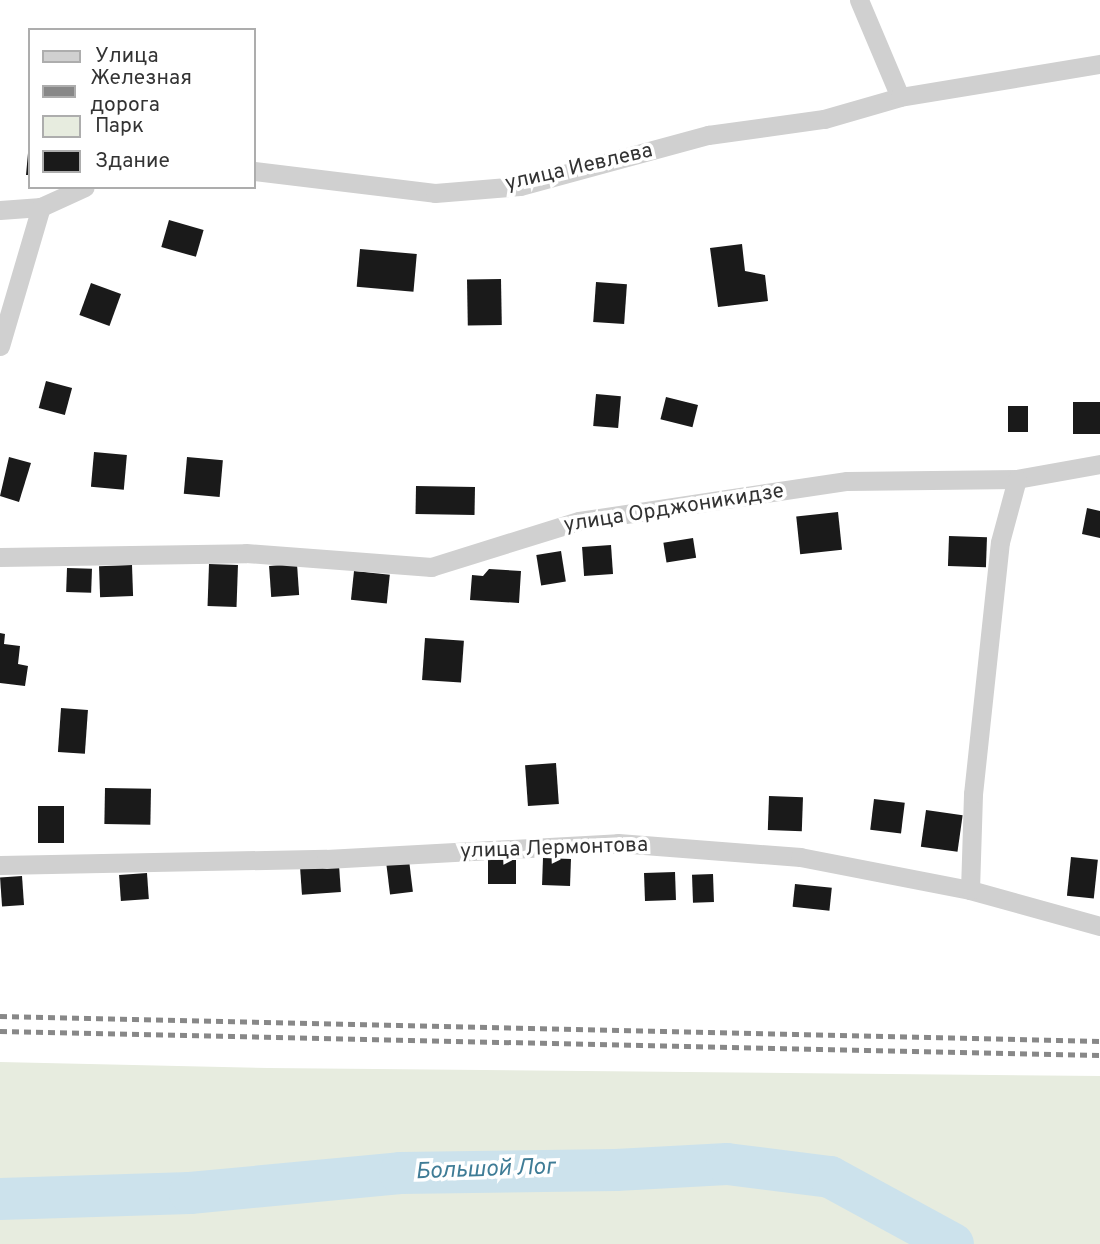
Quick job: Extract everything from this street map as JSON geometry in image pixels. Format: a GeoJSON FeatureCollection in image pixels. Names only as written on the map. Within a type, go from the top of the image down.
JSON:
{"type":"FeatureCollection","features":[{"type":"Feature","properties":{"kind":"street"},"geometry":{"type":"LineString","coordinates":[[859,0],[900,97]]}},
{"type":"Feature","properties":{"kind":"street","name":"улица Иевлева"},"geometry":{"type":"LineString","coordinates":[[256,171],[435,192],[520,186],[708,135],[766,124],[824,119],[900,97],[1100,65]]}},
{"type":"Feature","properties":{"kind":"street"},"geometry":{"type":"LineString","coordinates":[[0,210],[41,207],[81,189]]}},
{"type":"Feature","properties":{"kind":"street"},"geometry":{"type":"LineString","coordinates":[[0,345],[41,207]]}},
{"type":"Feature","properties":{"kind":"street","name":"улица Орджоникидзе"},"geometry":{"type":"LineString","coordinates":[[0,557],[246,553],[431,567],[579,520],[848,481],[1017,480],[1100,464]]}},
{"type":"Feature","properties":{"kind":"street"},"geometry":{"type":"LineString","coordinates":[[970,890],[973,794],[999,555],[1017,480]]}},
{"type":"Feature","properties":{"kind":"street","name":"улица Лермонтова"},"geometry":{"type":"LineString","coordinates":[[0,865],[326,859],[618,843],[800,857],[970,890],[1100,926]]}},
{"type":"Feature","properties":{"kind":"green space"},"geometry":{"type":"Polygon","coordinates":[[[0,1062],[268,1068],[1100,1076],[1100,1244],[0,1244],[0,1062]]]}},
{"type":"Feature","properties":{"kind":"building"},"geometry":{"type":"Polygon","coordinates":[[[169,220],[204,230],[196,257],[161,247],[169,220]]]}},
{"type":"Feature","properties":{"kind":"building"},"geometry":{"type":"Polygon","coordinates":[[[742,244],[745,271],[765,275],[768,301],[718,307],[710,248],[742,244]]]}},
{"type":"Feature","properties":{"kind":"building"},"geometry":{"type":"Polygon","coordinates":[[[360,249],[417,254],[413,292],[357,287],[360,249]]]}},
{"type":"Feature","properties":{"kind":"building"},"geometry":{"type":"Polygon","coordinates":[[[501,279],[502,325],[468,326],[467,280],[501,279]]]}},
{"type":"Feature","properties":{"kind":"building"},"geometry":{"type":"Polygon","coordinates":[[[596,282],[627,284],[624,324],[593,322],[596,282]]]}},
{"type":"Feature","properties":{"kind":"building"},"geometry":{"type":"Polygon","coordinates":[[[91,283],[121,294],[109,326],[79,315],[91,283]]]}},
{"type":"Feature","properties":{"kind":"building"},"geometry":{"type":"Polygon","coordinates":[[[46,381],[72,388],[65,415],[39,408],[46,381]]]}},
{"type":"Feature","properties":{"kind":"building"},"geometry":{"type":"Polygon","coordinates":[[[596,394],[621,396],[618,428],[593,426],[596,394]]]}},
{"type":"Feature","properties":{"kind":"building"},"geometry":{"type":"Polygon","coordinates":[[[666,397],[698,405],[692,427],[660,419],[666,397]]]}},
{"type":"Feature","properties":{"kind":"building"},"geometry":{"type":"Polygon","coordinates":[[[1073,402],[1100,402],[1100,434],[1073,434],[1073,402]]]}},
{"type":"Feature","properties":{"kind":"building"},"geometry":{"type":"Polygon","coordinates":[[[1008,406],[1028,406],[1028,432],[1008,432],[1008,406]]]}},
{"type":"Feature","properties":{"kind":"building"},"geometry":{"type":"Polygon","coordinates":[[[94,452],[127,455],[124,490],[91,487],[94,452]]]}},
{"type":"Feature","properties":{"kind":"building"},"geometry":{"type":"Polygon","coordinates":[[[9,457],[31,463],[19,502],[0,496],[9,457]]]}},
{"type":"Feature","properties":{"kind":"building"},"geometry":{"type":"Polygon","coordinates":[[[187,457],[223,460],[220,497],[184,494],[187,457]]]}},
{"type":"Feature","properties":{"kind":"building"},"geometry":{"type":"Polygon","coordinates":[[[416,486],[475,487],[475,515],[416,514],[416,486]]]}},
{"type":"Feature","properties":{"kind":"building"},"geometry":{"type":"Polygon","coordinates":[[[1087,508],[1100,511],[1100,538],[1082,534],[1087,508]]]}},
{"type":"Feature","properties":{"kind":"building"},"geometry":{"type":"Polygon","coordinates":[[[838,512],[842,550],[800,554],[796,516],[838,512]]]}},
{"type":"Feature","properties":{"kind":"building"},"geometry":{"type":"Polygon","coordinates":[[[949,536],[987,537],[986,567],[948,566],[949,536]]]}},
{"type":"Feature","properties":{"kind":"building"},"geometry":{"type":"Polygon","coordinates":[[[693,538],[696,558],[666,562],[663,543],[693,538]]]}},
{"type":"Feature","properties":{"kind":"building"},"geometry":{"type":"Polygon","coordinates":[[[611,545],[613,574],[584,576],[582,547],[611,545]]]}},
{"type":"Feature","properties":{"kind":"building"},"geometry":{"type":"Polygon","coordinates":[[[561,551],[566,582],[541,586],[536,555],[561,551]]]}},
{"type":"Feature","properties":{"kind":"building"},"geometry":{"type":"Polygon","coordinates":[[[209,564],[238,565],[237,607],[208,606],[209,564]]]}},
{"type":"Feature","properties":{"kind":"building"},"geometry":{"type":"Polygon","coordinates":[[[297,564],[299,595],[271,597],[269,566],[297,564]]]}},
{"type":"Feature","properties":{"kind":"building"},"geometry":{"type":"Polygon","coordinates":[[[132,565],[133,596],[100,597],[99,566],[132,565]]]}},
{"type":"Feature","properties":{"kind":"building"},"geometry":{"type":"Polygon","coordinates":[[[67,568],[92,569],[91,593],[66,592],[67,568]]]}},
{"type":"Feature","properties":{"kind":"building"},"geometry":{"type":"Polygon","coordinates":[[[489,569],[521,571],[519,603],[470,600],[472,575],[483,576],[489,569]]]}},
{"type":"Feature","properties":{"kind":"building"},"geometry":{"type":"Polygon","coordinates":[[[354,571],[390,575],[387,604],[351,600],[354,571]]]}},
{"type":"Feature","properties":{"kind":"building"},"geometry":{"type":"Polygon","coordinates":[[[0,633],[5,634],[4,644],[20,646],[18,664],[28,666],[25,686],[0,683],[0,633]]]}},
{"type":"Feature","properties":{"kind":"building"},"geometry":{"type":"Polygon","coordinates":[[[425,638],[464,641],[461,683],[422,680],[425,638]]]}},
{"type":"Feature","properties":{"kind":"building"},"geometry":{"type":"Polygon","coordinates":[[[61,708],[88,710],[85,754],[58,752],[61,708]]]}},
{"type":"Feature","properties":{"kind":"building"},"geometry":{"type":"Polygon","coordinates":[[[556,763],[559,804],[528,806],[525,765],[556,763]]]}},
{"type":"Feature","properties":{"kind":"building"},"geometry":{"type":"Polygon","coordinates":[[[105,788],[151,789],[150,825],[104,824],[105,788]]]}},
{"type":"Feature","properties":{"kind":"building"},"geometry":{"type":"Polygon","coordinates":[[[769,796],[803,797],[802,831],[768,830],[769,796]]]}},
{"type":"Feature","properties":{"kind":"building"},"geometry":{"type":"Polygon","coordinates":[[[874,799],[905,803],[901,834],[870,830],[874,799]]]}},
{"type":"Feature","properties":{"kind":"building"},"geometry":{"type":"Polygon","coordinates":[[[38,806],[64,806],[64,843],[38,843],[38,806]]]}},
{"type":"Feature","properties":{"kind":"building"},"geometry":{"type":"Polygon","coordinates":[[[926,810],[963,815],[957,852],[921,847],[926,810]]]}},
{"type":"Feature","properties":{"kind":"building"},"geometry":{"type":"Polygon","coordinates":[[[1071,857],[1098,860],[1094,899],[1067,896],[1071,857]]]}},
{"type":"Feature","properties":{"kind":"building"},"geometry":{"type":"Polygon","coordinates":[[[543,858],[571,859],[570,886],[542,885],[543,858]]]}},
{"type":"Feature","properties":{"kind":"building"},"geometry":{"type":"Polygon","coordinates":[[[409,860],[413,892],[390,895],[386,863],[409,860]]]}},
{"type":"Feature","properties":{"kind":"building"},"geometry":{"type":"Polygon","coordinates":[[[488,860],[516,860],[516,884],[488,884],[488,860]]]}},
{"type":"Feature","properties":{"kind":"building"},"geometry":{"type":"Polygon","coordinates":[[[339,865],[341,892],[302,895],[300,868],[339,865]]]}},
{"type":"Feature","properties":{"kind":"building"},"geometry":{"type":"Polygon","coordinates":[[[675,872],[676,900],[645,901],[644,873],[675,872]]]}},
{"type":"Feature","properties":{"kind":"building"},"geometry":{"type":"Polygon","coordinates":[[[147,873],[149,899],[121,901],[119,875],[147,873]]]}},
{"type":"Feature","properties":{"kind":"building"},"geometry":{"type":"Polygon","coordinates":[[[713,874],[714,902],[693,903],[692,875],[713,874]]]}},
{"type":"Feature","properties":{"kind":"building"},"geometry":{"type":"Polygon","coordinates":[[[22,876],[24,905],[2,906],[0,878],[22,876]]]}},
{"type":"Feature","properties":{"kind":"building"},"geometry":{"type":"Polygon","coordinates":[[[795,884],[832,888],[829,911],[793,907],[795,884]]]}},
{"type":"Feature","properties":{"kind":"waterway","name":"Большой Лог"},"geometry":{"type":"LineString","coordinates":[[0,1199],[190,1193],[400,1173],[616,1170],[727,1164],[830,1177],[953,1244]]}},
{"type":"Feature","properties":{"kind":"railway"},"geometry":{"type":"LineString","coordinates":[[0,1016],[1100,1041]]}},
{"type":"Feature","properties":{"kind":"railway"},"geometry":{"type":"LineString","coordinates":[[0,1031],[1100,1055]]}}]}
